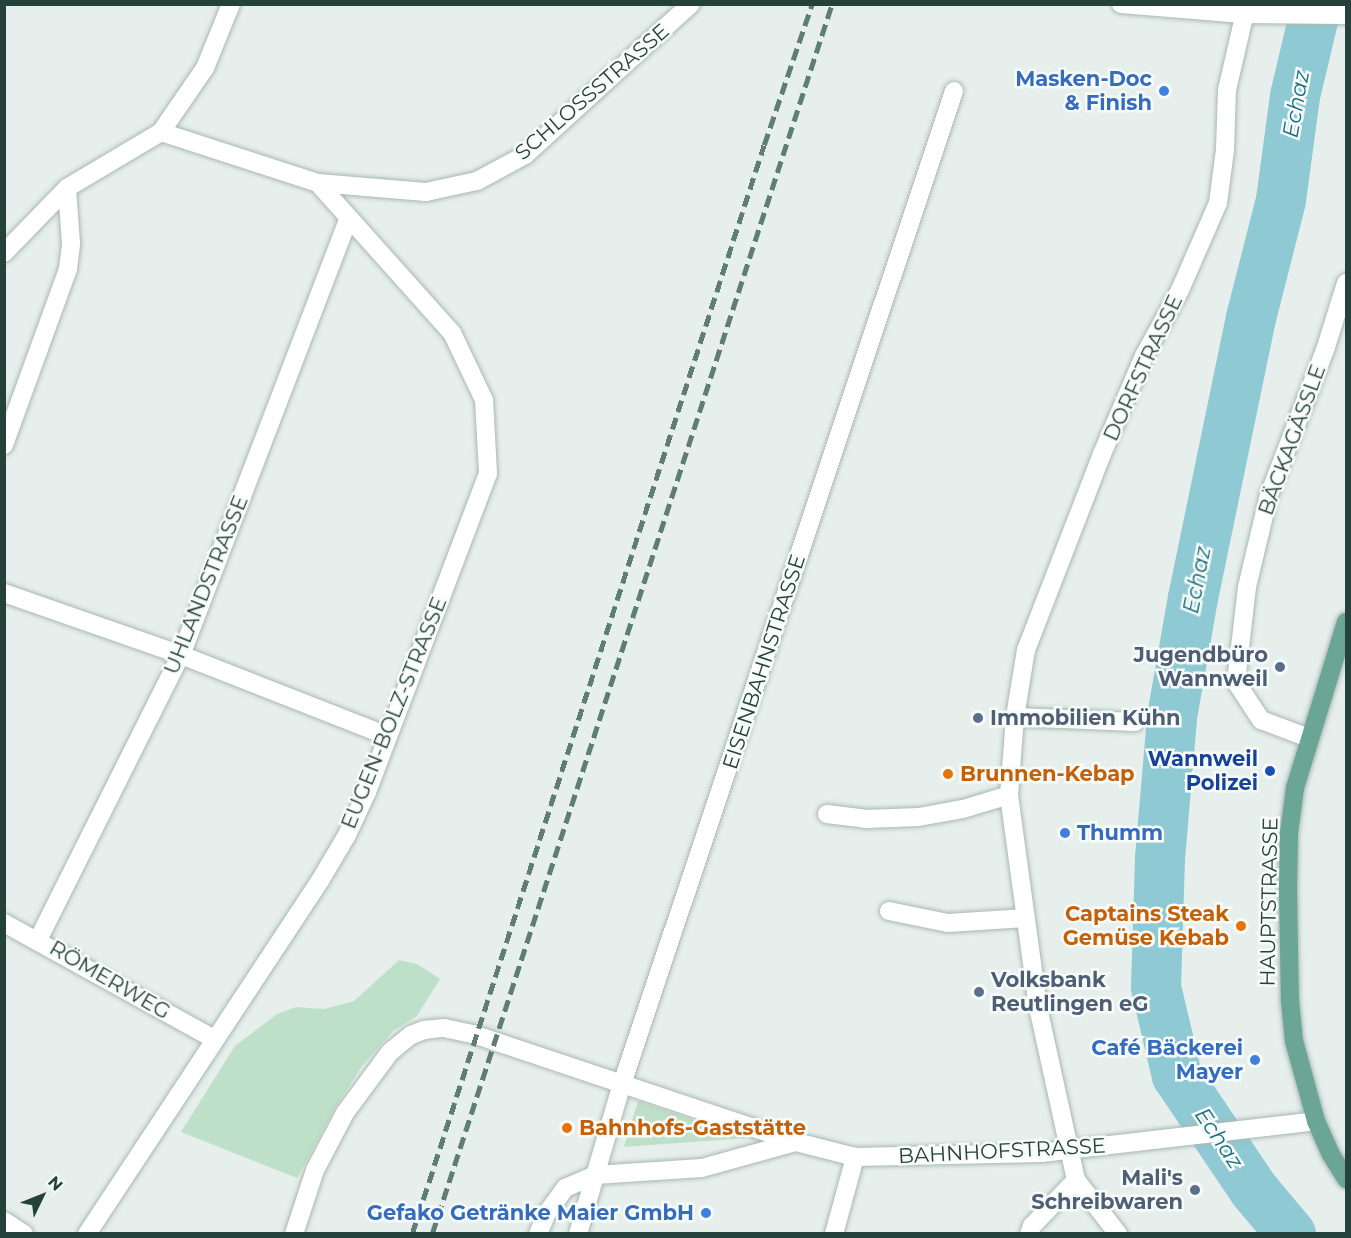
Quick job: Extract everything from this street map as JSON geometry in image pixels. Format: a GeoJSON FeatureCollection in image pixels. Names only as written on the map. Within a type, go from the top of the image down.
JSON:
{"type":"FeatureCollection","features":[{"type":"Feature","properties":{"kind":"main road","name":"HAUPTSTRASSE"},"geometry":{"type":"LineString","coordinates":[[1347,622],[1295,788],[1290,833],[1288,960],[1294,1041],[1316,1122],[1330,1153],[1347,1179]]}},
{"type":"Feature","properties":{"kind":"street"},"geometry":{"type":"LineString","coordinates":[[4,253],[67,188],[161,132],[205,68],[231,4]]}},
{"type":"Feature","properties":{"kind":"street","name":"SCHLOSSSTRASSE"},"geometry":{"type":"LineString","coordinates":[[161,132],[318,183],[426,192],[477,182],[525,155],[691,4]]}},
{"type":"Feature","properties":{"kind":"street"},"geometry":{"type":"LineString","coordinates":[[1121,4],[1245,9],[1293,15],[1346,15]]}},
{"type":"Feature","properties":{"kind":"street","name":"DORFSTRASSE"},"geometry":{"type":"LineString","coordinates":[[1076,1180],[1038,1007],[1009,795],[1015,717],[1026,651],[1102,454],[1144,356],[1180,290],[1218,203],[1225,150],[1227,90],[1245,9]]}},
{"type":"Feature","properties":{"kind":"street","name":"EISENBAHNSTRASSE"},"geometry":{"type":"LineString","coordinates":[[578,1233],[622,1084],[954,91]]}},
{"type":"Feature","properties":{"kind":"street","name":"EUGEN-BOLZ-STRASSE"},"geometry":{"type":"LineString","coordinates":[[87,1233],[321,879],[347,835],[367,792],[488,473],[484,400],[452,333],[318,183]]}},
{"type":"Feature","properties":{"kind":"street"},"geometry":{"type":"LineString","coordinates":[[4,445],[68,268],[70,243],[67,188]]}},
{"type":"Feature","properties":{"kind":"street","name":"UHLANDSTRASSE"},"geometry":{"type":"LineString","coordinates":[[38,940],[181,655],[349,218]]}},
{"type":"Feature","properties":{"kind":"street","name":"BÄCKAGÄSSLE"},"geometry":{"type":"LineString","coordinates":[[1309,738],[1261,720],[1236,682],[1247,587],[1269,495],[1326,347],[1347,283]]}},
{"type":"Feature","properties":{"kind":"street"},"geometry":{"type":"LineString","coordinates":[[4,593],[181,655],[388,736]]}},
{"type":"Feature","properties":{"kind":"street"},"geometry":{"type":"LineString","coordinates":[[1015,717],[1135,722]]}},
{"type":"Feature","properties":{"kind":"street"},"geometry":{"type":"LineString","coordinates":[[827,814],[866,819],[919,817],[963,809],[1009,795]]}},
{"type":"Feature","properties":{"kind":"street"},"geometry":{"type":"LineString","coordinates":[[889,911],[948,923],[1026,918]]}},
{"type":"Feature","properties":{"kind":"street","name":"RÖMERWEG"},"geometry":{"type":"LineString","coordinates":[[4,923],[214,1039]]}},
{"type":"Feature","properties":{"kind":"street","name":"BAHNHOFSTRASSE"},"geometry":{"type":"LineString","coordinates":[[294,1233],[315,1170],[345,1113],[379,1063],[402,1041],[424,1030],[444,1028],[476,1035],[796,1142],[855,1157],[1041,1153],[1316,1122]]}},
{"type":"Feature","properties":{"kind":"street","name":"BAHNHOFSTRASSE"},"geometry":{"type":"LineString","coordinates":[[538,1233],[547,1213],[565,1188],[595,1175],[702,1168],[796,1142]]}},
{"type":"Feature","properties":{"kind":"street"},"geometry":{"type":"LineString","coordinates":[[834,1233],[855,1157]]}},
{"type":"Feature","properties":{"kind":"street"},"geometry":{"type":"LineString","coordinates":[[1029,1233],[1032,1226],[1076,1180],[1118,1233]]}},
{"type":"Feature","properties":{"kind":"street"},"geometry":{"type":"LineString","coordinates":[[4,1221],[24,1233]]}},
{"type":"Feature","properties":{"kind":"green space"},"geometry":{"type":"Polygon","coordinates":[[[399,960],[417,964],[440,979],[417,1016],[393,1031],[362,1066],[335,1108],[297,1178],[181,1132],[235,1046],[277,1014],[296,1007],[324,1009],[354,1001],[399,960]]]}},
{"type":"Feature","properties":{"kind":"green space"},"geometry":{"type":"Polygon","coordinates":[[[638,1101],[746,1138],[624,1147],[638,1101]]]}},
{"type":"Feature","properties":{"kind":"waterway","name":"Echaz"},"geometry":{"type":"LineString","coordinates":[[1291,1234],[1254,1190],[1177,1076],[1156,987],[1160,858],[1172,717],[1193,598],[1251,318],[1281,200],[1295,96],[1317,4]]}},
{"type":"Feature","properties":{"kind":"railway"},"geometry":{"type":"LineString","coordinates":[[412,1234],[764,145],[812,4]]}},
{"type":"Feature","properties":{"kind":"railway"},"geometry":{"type":"LineString","coordinates":[[432,1234],[832,4]]}},
{"type":"Feature","properties":{"kind":"place","name":"Masken-Doc & Finish"},"geometry":{"type":"Point","coordinates":[1164,91]}},
{"type":"Feature","properties":{"kind":"place","name":"Jugendbüro Wannweil"},"geometry":{"type":"Point","coordinates":[1280,667]}},
{"type":"Feature","properties":{"kind":"place","name":"Immobilien Kühn"},"geometry":{"type":"Point","coordinates":[978,718]}},
{"type":"Feature","properties":{"kind":"place","name":"Wannweil Polizei"},"geometry":{"type":"Point","coordinates":[1270,771]}},
{"type":"Feature","properties":{"kind":"place","name":"Brunnen-Kebap"},"geometry":{"type":"Point","coordinates":[948,774]}},
{"type":"Feature","properties":{"kind":"place","name":"Thumm"},"geometry":{"type":"Point","coordinates":[1065,833]}},
{"type":"Feature","properties":{"kind":"place","name":"Captains Steak Gemüse Kebab"},"geometry":{"type":"Point","coordinates":[1241,926]}},
{"type":"Feature","properties":{"kind":"place","name":"Volksbank Reutlingen eG"},"geometry":{"type":"Point","coordinates":[979,992]}},
{"type":"Feature","properties":{"kind":"place","name":"Café Bäckerei Mayer"},"geometry":{"type":"Point","coordinates":[1255,1060]}},
{"type":"Feature","properties":{"kind":"place","name":"Bahnhofs-Gaststätte"},"geometry":{"type":"Point","coordinates":[567,1128]}},
{"type":"Feature","properties":{"kind":"place","name":"Mali's Schreibwaren"},"geometry":{"type":"Point","coordinates":[1195,1190]}},
{"type":"Feature","properties":{"kind":"place","name":"Gefako Getränke Maier GmbH"},"geometry":{"type":"Point","coordinates":[706,1213]}}]}
